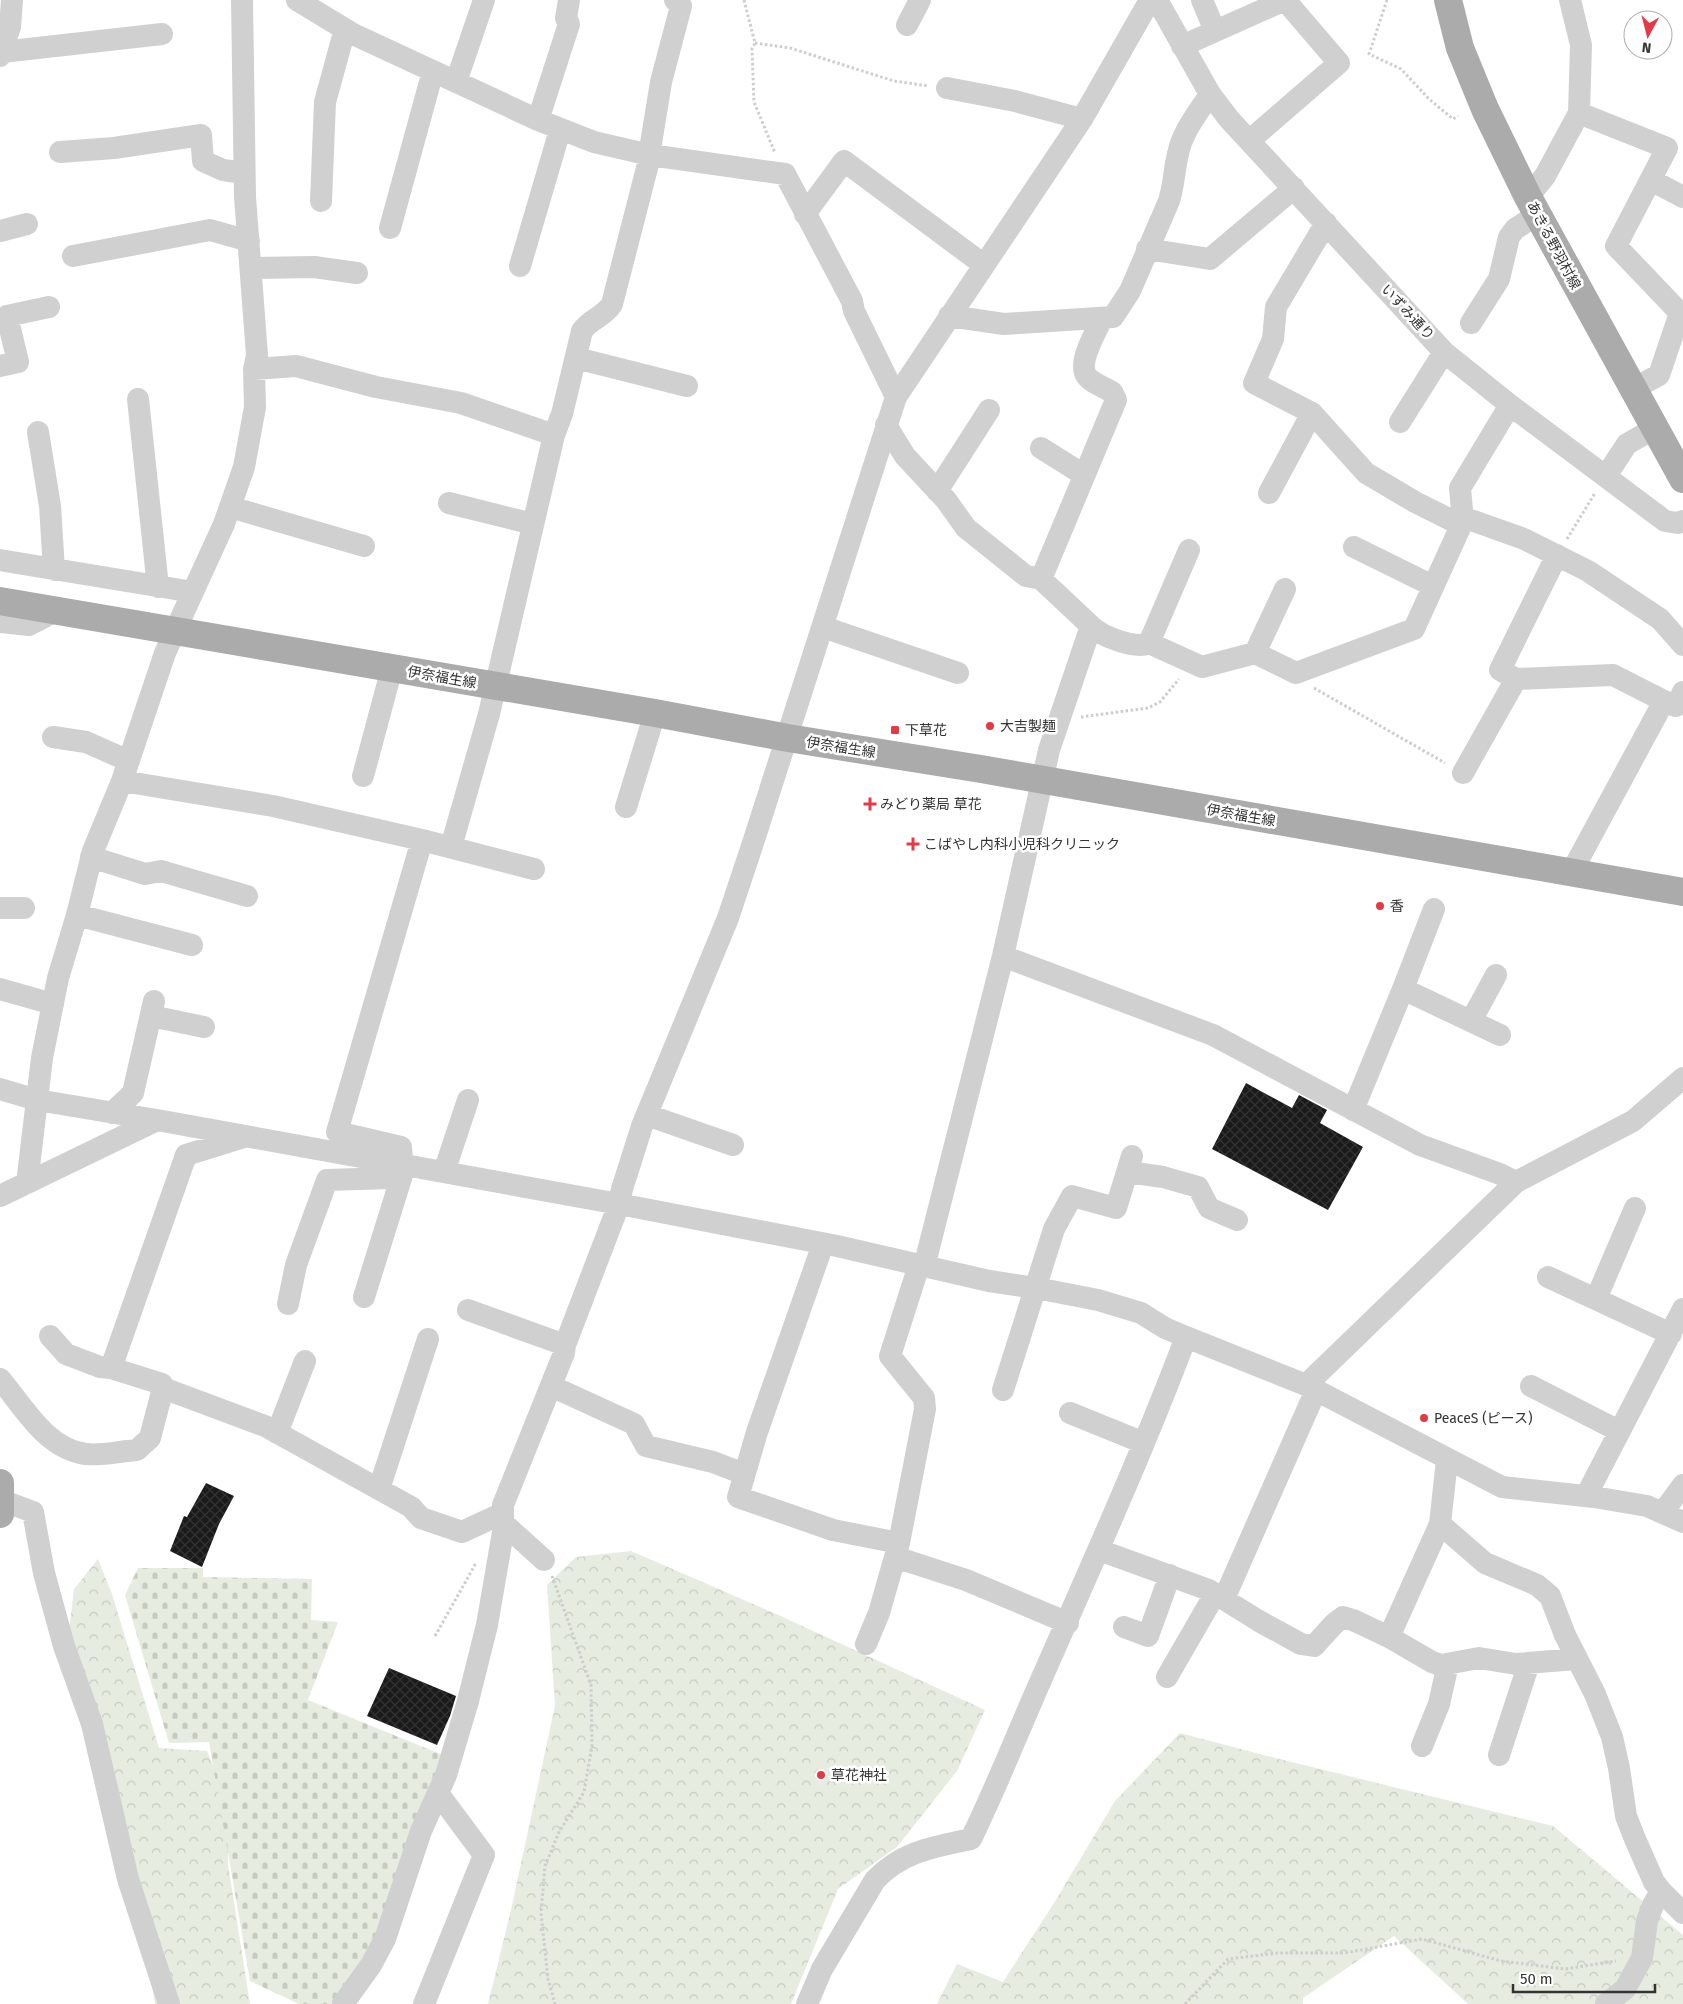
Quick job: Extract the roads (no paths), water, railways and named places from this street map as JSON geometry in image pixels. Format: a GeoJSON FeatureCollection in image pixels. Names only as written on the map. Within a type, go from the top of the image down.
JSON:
{"type":"FeatureCollection","features":[{"type":"Feature","properties":{"kind":"main road","name":"あきる野羽村線"},"geometry":{"type":"LineString","coordinates":[[1448,0],[1460,48],[1485,110],[1533,206],[1683,480]]}},
{"type":"Feature","properties":{"kind":"main road","name":"伊奈福生線"},"geometry":{"type":"LineString","coordinates":[[0,601],[1683,892]]}},
{"type":"Feature","properties":{"kind":"street"},"geometry":{"type":"LineString","coordinates":[[12,0],[10,27],[1,54],[162,34]]}},
{"type":"Feature","properties":{"kind":"street"},"geometry":{"type":"LineString","coordinates":[[27,1183],[42,1058],[58,978],[77,915],[91,857],[126,771],[174,630],[193,592],[230,507],[244,468],[255,407],[254,369],[257,355],[244,173],[242,0]]}},
{"type":"Feature","properties":{"kind":"street"},"geometry":{"type":"LineString","coordinates":[[456,82],[484,0]]}},
{"type":"Feature","properties":{"kind":"street"},"geometry":{"type":"LineString","coordinates":[[538,120],[569,24],[566,18],[569,0]]}},
{"type":"Feature","properties":{"kind":"street"},"geometry":{"type":"LineString","coordinates":[[451,847],[495,686],[554,435],[582,331],[587,324],[606,314],[612,304],[650,154],[662,82],[681,6],[675,0]]}},
{"type":"Feature","properties":{"kind":"street"},"geometry":{"type":"LineString","coordinates":[[907,25],[920,0]]}},
{"type":"Feature","properties":{"kind":"street"},"geometry":{"type":"LineString","coordinates":[[343,2004],[371,1965],[384,1939],[421,1832],[438,1793],[468,1701],[487,1625],[503,1532],[503,1504],[564,1353],[565,1345],[619,1204],[622,1189],[647,1115],[728,918],[788,738],[896,397],[1082,119],[1150,0]]}},
{"type":"Feature","properties":{"kind":"street","name":"いずみ通り"},"geometry":{"type":"LineString","coordinates":[[1157,0],[1210,94],[1230,119],[1444,352],[1510,406],[1665,521],[1678,523],[1683,521]]}},
{"type":"Feature","properties":{"kind":"street"},"geometry":{"type":"LineString","coordinates":[[1202,0],[1215,31]]}},
{"type":"Feature","properties":{"kind":"street"},"geometry":{"type":"LineString","coordinates":[[1182,46],[1285,0],[1339,63],[1250,140]]}},
{"type":"Feature","properties":{"kind":"street"},"geometry":{"type":"LineString","coordinates":[[1471,323],[1499,279],[1509,238],[1533,206],[1545,176],[1579,113],[1581,45],[1570,0]]}},
{"type":"Feature","properties":{"kind":"street"},"geometry":{"type":"LineString","coordinates":[[303,2],[345,29],[560,130],[594,142],[650,154],[785,174],[852,302],[854,311],[896,397]]}},
{"type":"Feature","properties":{"kind":"street"},"geometry":{"type":"LineString","coordinates":[[321,201],[326,102],[345,29]]}},
{"type":"Feature","properties":{"kind":"street"},"geometry":{"type":"LineString","coordinates":[[390,229],[432,71]]}},
{"type":"Feature","properties":{"kind":"street"},"geometry":{"type":"LineString","coordinates":[[947,88],[1015,101],[1082,119]]}},
{"type":"Feature","properties":{"kind":"street"},"geometry":{"type":"LineString","coordinates":[[949,316],[1004,324],[1113,317],[1130,291],[1174,187],[1178,153],[1183,136],[1210,94]]}},
{"type":"Feature","properties":{"kind":"street"},"geometry":{"type":"LineString","coordinates":[[1579,113],[1667,148],[1616,246],[1681,314],[1659,375],[1633,389]]}},
{"type":"Feature","properties":{"kind":"street"},"geometry":{"type":"LineString","coordinates":[[520,266],[560,130]]}},
{"type":"Feature","properties":{"kind":"street"},"geometry":{"type":"LineString","coordinates":[[60,152],[114,148],[201,135],[203,161],[223,170],[244,173]]}},
{"type":"Feature","properties":{"kind":"street"},"geometry":{"type":"LineString","coordinates":[[805,214],[844,161],[984,265]]}},
{"type":"Feature","properties":{"kind":"street"},"geometry":{"type":"LineString","coordinates":[[1651,180],[1683,197]]}},
{"type":"Feature","properties":{"kind":"street"},"geometry":{"type":"LineString","coordinates":[[1147,250],[1210,259],[1294,188]]}},
{"type":"Feature","properties":{"kind":"street"},"geometry":{"type":"LineString","coordinates":[[1326,223],[1276,306],[1273,339],[1254,383],[1312,414],[1366,473],[1415,502],[1462,523],[1471,520],[1524,540],[1588,571],[1660,619],[1683,644]]}},
{"type":"Feature","properties":{"kind":"street"},"geometry":{"type":"LineString","coordinates":[[0,231],[27,224]]}},
{"type":"Feature","properties":{"kind":"street"},"geometry":{"type":"LineString","coordinates":[[73,256],[210,230],[249,241]]}},
{"type":"Feature","properties":{"kind":"street"},"geometry":{"type":"LineString","coordinates":[[251,268],[314,267],[357,273]]}},
{"type":"Feature","properties":{"kind":"street"},"geometry":{"type":"LineString","coordinates":[[0,366],[18,362],[7,316],[49,307]]}},
{"type":"Feature","properties":{"kind":"street"},"geometry":{"type":"LineString","coordinates":[[1040,579],[1116,400],[1112,392],[1093,382],[1085,374],[1083,362],[1102,318]]}},
{"type":"Feature","properties":{"kind":"street"},"geometry":{"type":"LineString","coordinates":[[1400,422],[1444,352]]}},
{"type":"Feature","properties":{"kind":"street"},"geometry":{"type":"LineString","coordinates":[[576,358],[688,386]]}},
{"type":"Feature","properties":{"kind":"street"},"geometry":{"type":"LineString","coordinates":[[254,369],[296,366],[376,387],[461,403],[554,435]]}},
{"type":"Feature","properties":{"kind":"street"},"geometry":{"type":"LineString","coordinates":[[138,399],[158,587]]}},
{"type":"Feature","properties":{"kind":"street"},"geometry":{"type":"LineString","coordinates":[[1149,643],[1202,667],[1255,653],[1296,673],[1414,629],[1462,523],[1460,488],[1510,406]]}},
{"type":"Feature","properties":{"kind":"street"},"geometry":{"type":"LineString","coordinates":[[937,491],[989,410]]}},
{"type":"Feature","properties":{"kind":"street"},"geometry":{"type":"LineString","coordinates":[[1270,493],[1312,414]]}},
{"type":"Feature","properties":{"kind":"street"},"geometry":{"type":"LineString","coordinates":[[886,425],[905,456],[946,500],[966,528],[1026,576],[1040,579],[1096,631],[1130,645],[1144,646],[1149,643],[1190,550]]}},
{"type":"Feature","properties":{"kind":"street"},"geometry":{"type":"LineString","coordinates":[[1606,476],[1627,444],[1655,428]]}},
{"type":"Feature","properties":{"kind":"street"},"geometry":{"type":"LineString","coordinates":[[38,432],[50,506],[54,570]]}},
{"type":"Feature","properties":{"kind":"street"},"geometry":{"type":"LineString","coordinates":[[1041,448],[1084,475]]}},
{"type":"Feature","properties":{"kind":"street"},"geometry":{"type":"LineString","coordinates":[[449,503],[533,524]]}},
{"type":"Feature","properties":{"kind":"street"},"geometry":{"type":"LineString","coordinates":[[230,507],[364,546]]}},
{"type":"Feature","properties":{"kind":"street"},"geometry":{"type":"LineString","coordinates":[[1354,547],[1434,586]]}},
{"type":"Feature","properties":{"kind":"street"},"geometry":{"type":"LineString","coordinates":[[1557,555],[1500,670],[1516,679],[1613,675],[1674,696],[1570,873]]}},
{"type":"Feature","properties":{"kind":"street"},"geometry":{"type":"LineString","coordinates":[[0,560],[193,592]]}},
{"type":"Feature","properties":{"kind":"street"},"geometry":{"type":"LineString","coordinates":[[1255,653],[1285,588]]}},
{"type":"Feature","properties":{"kind":"street"},"geometry":{"type":"LineString","coordinates":[[0,622],[28,625],[56,611]]}},
{"type":"Feature","properties":{"kind":"street"},"geometry":{"type":"LineString","coordinates":[[866,1644],[879,1613],[897,1550],[926,1409],[924,1398],[890,1356],[922,1266],[1002,956],[1042,780],[1058,720],[1091,626]]}},
{"type":"Feature","properties":{"kind":"street"},"geometry":{"type":"LineString","coordinates":[[823,627],[958,674]]}},
{"type":"Feature","properties":{"kind":"street"},"geometry":{"type":"LineString","coordinates":[[363,776],[392,668]]}},
{"type":"Feature","properties":{"kind":"street"},"geometry":{"type":"LineString","coordinates":[[1463,773],[1516,679]]}},
{"type":"Feature","properties":{"kind":"street"},"geometry":{"type":"LineString","coordinates":[[626,808],[655,713]]}},
{"type":"Feature","properties":{"kind":"street"},"geometry":{"type":"LineString","coordinates":[[53,737],[86,742],[126,771],[451,847],[534,870]]}},
{"type":"Feature","properties":{"kind":"street"},"geometry":{"type":"LineString","coordinates":[[364,1297],[404,1172],[401,1147],[337,1132],[422,840]]}},
{"type":"Feature","properties":{"kind":"street"},"geometry":{"type":"LineString","coordinates":[[91,857],[145,874],[161,871],[247,896]]}},
{"type":"Feature","properties":{"kind":"street"},"geometry":{"type":"LineString","coordinates":[[0,908],[24,908]]}},
{"type":"Feature","properties":{"kind":"street"},"geometry":{"type":"LineString","coordinates":[[1353,1110],[1434,909]]}},
{"type":"Feature","properties":{"kind":"street"},"geometry":{"type":"LineString","coordinates":[[77,915],[192,945]]}},
{"type":"Feature","properties":{"kind":"street"},"geometry":{"type":"LineString","coordinates":[[1002,956],[1213,1035],[1420,1145],[1500,1174],[1516,1182]]}},
{"type":"Feature","properties":{"kind":"street"},"geometry":{"type":"LineString","coordinates":[[1471,1021],[1496,975]]}},
{"type":"Feature","properties":{"kind":"street"},"geometry":{"type":"LineString","coordinates":[[0,989],[53,1004]]}},
{"type":"Feature","properties":{"kind":"street"},"geometry":{"type":"LineString","coordinates":[[1403,989],[1500,1035]]}},
{"type":"Feature","properties":{"kind":"street"},"geometry":{"type":"LineString","coordinates":[[112,1112],[134,1093],[153,1009],[204,1027]]}},
{"type":"Feature","properties":{"kind":"street"},"geometry":{"type":"LineString","coordinates":[[1167,1677],[1220,1597],[1311,1388],[1516,1182],[1633,1121],[1683,1078]]}},
{"type":"Feature","properties":{"kind":"street"},"geometry":{"type":"LineString","coordinates":[[0,1089],[37,1100],[248,1136],[619,1204],[823,1244],[989,1281],[1098,1300],[1141,1313],[1165,1328],[1311,1388],[1502,1487],[1586,1496],[1647,1506],[1683,1522]]}},
{"type":"Feature","properties":{"kind":"street"},"geometry":{"type":"LineString","coordinates":[[444,1172],[468,1100]]}},
{"type":"Feature","properties":{"kind":"street"},"geometry":{"type":"LineString","coordinates":[[647,1115],[733,1145]]}},
{"type":"Feature","properties":{"kind":"street"},"geometry":{"type":"LineString","coordinates":[[0,1196],[157,1120]]}},
{"type":"Feature","properties":{"kind":"street"},"geometry":{"type":"LineString","coordinates":[[111,1368],[186,1155],[248,1136]]}},
{"type":"Feature","properties":{"kind":"street"},"geometry":{"type":"LineString","coordinates":[[288,1304],[296,1265],[328,1180],[391,1178],[402,1164]]}},
{"type":"Feature","properties":{"kind":"street"},"geometry":{"type":"LineString","coordinates":[[1003,1390],[1054,1228],[1072,1196],[1116,1208],[1130,1164],[1198,1187],[1208,1208],[1237,1220]]}},
{"type":"Feature","properties":{"kind":"street"},"geometry":{"type":"LineString","coordinates":[[1596,1298],[1635,1208]]}},
{"type":"Feature","properties":{"kind":"street"},"geometry":{"type":"LineString","coordinates":[[823,1244],[757,1432],[738,1497],[897,1550],[1068,1623]]}},
{"type":"Feature","properties":{"kind":"street"},"geometry":{"type":"LineString","coordinates":[[1548,1277],[1671,1334]]}},
{"type":"Feature","properties":{"kind":"street"},"geometry":{"type":"LineString","coordinates":[[1586,1496],[1683,1309]]}},
{"type":"Feature","properties":{"kind":"street"},"geometry":{"type":"LineString","coordinates":[[468,1310],[565,1345]]}},
{"type":"Feature","properties":{"kind":"street"},"geometry":{"type":"LineString","coordinates":[[50,1336],[66,1354],[100,1368],[111,1368],[162,1384],[163,1388],[229,1412],[277,1433],[411,1507],[421,1518],[462,1532],[503,1518]]}},
{"type":"Feature","properties":{"kind":"street"},"geometry":{"type":"LineString","coordinates":[[807,2004],[822,1969],[875,1880],[885,1868],[903,1857],[972,1839],[1002,1774],[1033,1698],[1068,1623],[1144,1443],[1186,1337]]}},
{"type":"Feature","properties":{"kind":"street"},"geometry":{"type":"LineString","coordinates":[[379,1489],[428,1338]]}},
{"type":"Feature","properties":{"kind":"street"},"geometry":{"type":"LineString","coordinates":[[277,1433],[305,1361]]}},
{"type":"Feature","properties":{"kind":"street"},"geometry":{"type":"LineString","coordinates":[[0,1379],[36,1424],[60,1446],[87,1454],[137,1450],[150,1438],[163,1388]]}},
{"type":"Feature","properties":{"kind":"street"},"geometry":{"type":"LineString","coordinates":[[551,1386],[634,1424],[646,1446],[713,1462],[744,1474]]}},
{"type":"Feature","properties":{"kind":"street"},"geometry":{"type":"LineString","coordinates":[[1531,1386],[1619,1431]]}},
{"type":"Feature","properties":{"kind":"street"},"geometry":{"type":"LineString","coordinates":[[1070,1413],[1144,1443]]}},
{"type":"Feature","properties":{"kind":"street"},"geometry":{"type":"LineString","coordinates":[[1389,1637],[1440,1524],[1447,1460]]}},
{"type":"Feature","properties":{"kind":"street"},"geometry":{"type":"LineString","coordinates":[[1663,1512],[1683,1485]]}},
{"type":"Feature","properties":{"kind":"street"},"geometry":{"type":"LineString","coordinates":[[0,1499],[33,1512],[44,1573],[64,1646],[92,1724],[128,1879],[169,2004]]}},
{"type":"Feature","properties":{"kind":"street"},"geometry":{"type":"LineString","coordinates":[[503,1518],[544,1560]]}},
{"type":"Feature","properties":{"kind":"street"},"geometry":{"type":"LineString","coordinates":[[1440,1524],[1485,1563],[1537,1585],[1550,1596],[1565,1635],[1604,1716],[1615,1745],[1626,1816],[1654,1882],[1683,1913]]}},
{"type":"Feature","properties":{"kind":"street"},"geometry":{"type":"LineString","coordinates":[[1099,1550],[1170,1575],[1220,1597],[1259,1621],[1308,1646],[1314,1646],[1343,1617],[1389,1637],[1432,1662],[1441,1665],[1479,1658],[1516,1664],[1576,1659]]}},
{"type":"Feature","properties":{"kind":"street"},"geometry":{"type":"LineString","coordinates":[[1124,1627],[1148,1636],[1170,1575]]}},
{"type":"Feature","properties":{"kind":"street"},"geometry":{"type":"LineString","coordinates":[[1499,1755],[1529,1663]]}},
{"type":"Feature","properties":{"kind":"street"},"geometry":{"type":"LineString","coordinates":[[1422,1746],[1439,1704],[1448,1664]]}},
{"type":"Feature","properties":{"kind":"street"},"geometry":{"type":"LineString","coordinates":[[424,2004],[484,1855],[438,1793]]}},
{"type":"Feature","properties":{"kind":"street"},"geometry":{"type":"LineString","coordinates":[[1606,2004],[1625,1989],[1642,1958],[1647,1921],[1661,1891]]}},
{"type":"Feature","properties":{"kind":"place","name":"大吉製麺"},"geometry":{"type":"Point","coordinates":[990,726]}},
{"type":"Feature","properties":{"kind":"place","name":"下草花"},"geometry":{"type":"Point","coordinates":[895,730]}},
{"type":"Feature","properties":{"kind":"place","name":"みどり薬局 草花"},"geometry":{"type":"Point","coordinates":[870,804]}},
{"type":"Feature","properties":{"kind":"place","name":"こばやし内科小児科クリニック"},"geometry":{"type":"Point","coordinates":[913,844]}},
{"type":"Feature","properties":{"kind":"place","name":"香"},"geometry":{"type":"Point","coordinates":[1380,906]}},
{"type":"Feature","properties":{"kind":"place","name":"PeaceS (ピース)"},"geometry":{"type":"Point","coordinates":[1424,1418]}},
{"type":"Feature","properties":{"kind":"place","name":"草花神社"},"geometry":{"type":"Point","coordinates":[821,1775]}}]}
